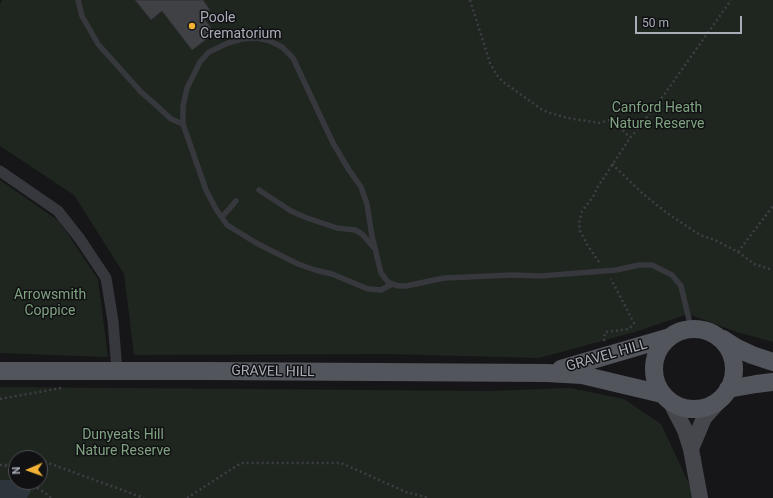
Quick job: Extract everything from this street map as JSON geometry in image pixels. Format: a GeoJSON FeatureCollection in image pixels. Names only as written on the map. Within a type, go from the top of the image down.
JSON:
{"type":"FeatureCollection","features":[{"type":"Feature","properties":{"kind":"main road"},"geometry":{"type":"LineString","coordinates":[[773,362],[737,348],[705,330],[692,328],[678,331],[667,338],[659,348],[654,359],[653,371],[656,383],[667,398],[684,408],[697,409],[710,406],[725,394],[756,384],[773,382]]}},
{"type":"Feature","properties":{"kind":"main road"},"geometry":{"type":"LineString","coordinates":[[718,336],[726,344],[732,355],[734,366],[733,378],[725,394]]}},
{"type":"Feature","properties":{"kind":"main road","name":"GRAVEL HILL"},"geometry":{"type":"LineString","coordinates":[[547,373],[667,338]]}},
{"type":"Feature","properties":{"kind":"main road","name":"GRAVEL HILL"},"geometry":{"type":"LineString","coordinates":[[0,372],[117,371],[547,373],[582,375],[667,398]]}},
{"type":"Feature","properties":{"kind":"street"},"geometry":{"type":"LineString","coordinates":[[0,171],[58,210],[80,239],[106,278],[113,321],[117,371]]}},
{"type":"Feature","properties":{"kind":"street"},"geometry":{"type":"LineString","coordinates":[[691,449],[704,418],[725,394]]}},
{"type":"Feature","properties":{"kind":"street"},"geometry":{"type":"LineString","coordinates":[[667,398],[685,430],[691,449],[700,498]]}},
{"type":"Feature","properties":{"kind":"lane"},"geometry":{"type":"LineString","coordinates":[[78,0],[82,16],[98,44],[152,102],[171,119],[183,124]]}},
{"type":"Feature","properties":{"kind":"lane"},"geometry":{"type":"LineString","coordinates":[[392,284],[382,290],[368,289],[332,274],[298,264],[227,225],[216,209],[206,190],[183,124],[187,88],[200,62],[210,52],[228,43],[242,39],[258,38],[270,40],[282,47],[293,58],[333,143],[349,170],[361,186],[367,204],[374,248],[381,273],[388,282],[399,286],[406,286],[444,278],[513,275],[541,276],[606,270],[639,265],[652,265],[672,275],[681,286],[692,328]]}},
{"type":"Feature","properties":{"kind":"lane"},"geometry":{"type":"LineString","coordinates":[[259,190],[291,211],[307,218],[337,228],[355,230],[362,234],[374,248]]}},
{"type":"Feature","properties":{"kind":"lane"},"geometry":{"type":"LineString","coordinates":[[222,217],[236,201]]}},
{"type":"Feature","properties":{"kind":"path"},"geometry":{"type":"LineString","coordinates":[[470,0],[490,63],[502,81],[541,109],[550,113],[568,118],[599,123],[613,119],[630,138]]}},
{"type":"Feature","properties":{"kind":"path"},"geometry":{"type":"LineString","coordinates":[[606,356],[603,348],[605,332],[629,329],[634,323],[606,270],[588,246],[580,231],[579,223],[582,211],[593,197],[612,164],[630,138],[670,87],[731,0]]}},
{"type":"Feature","properties":{"kind":"path"},"geometry":{"type":"LineString","coordinates":[[612,164],[642,193],[667,213],[700,235],[717,241],[738,252],[754,264],[773,270]]}},
{"type":"Feature","properties":{"kind":"path"},"geometry":{"type":"LineString","coordinates":[[738,252],[773,206]]}},
{"type":"Feature","properties":{"kind":"path"},"geometry":{"type":"LineString","coordinates":[[48,463],[144,498]]}},
{"type":"Feature","properties":{"kind":"path"},"geometry":{"type":"LineString","coordinates":[[187,498],[240,463],[341,463],[406,492],[429,498]]}},
{"type":"Feature","properties":{"kind":"path"},"geometry":{"type":"LineString","coordinates":[[0,465],[8,464]]}},
{"type":"Feature","properties":{"kind":"path"},"geometry":{"type":"LineString","coordinates":[[4,465],[8,468]]}},
{"type":"Feature","properties":{"kind":"path"},"geometry":{"type":"LineString","coordinates":[[40,490],[52,498]]}},
{"type":"Feature","properties":{"kind":"green space","name":"Canford Heath Nature Reserve"},"geometry":{"type":"Polygon","coordinates":[[[2,0],[773,0],[773,342],[737,332],[688,314],[635,332],[539,358],[388,354],[134,355],[124,274],[74,195],[0,146],[0,4],[2,0]]]}},
{"type":"Feature","properties":{"kind":"green space","name":"Arrowsmith Coppice"},"geometry":{"type":"Polygon","coordinates":[[[0,180],[59,221],[98,279],[108,357],[0,353],[0,180]]]}},
{"type":"Feature","properties":{"kind":"green space","name":"Dunyeats Hill Nature Reserve"},"geometry":{"type":"Polygon","coordinates":[[[0,387],[490,391],[570,388],[624,399],[661,424],[692,490],[693,498],[0,498],[0,387]]]}},
{"type":"Feature","properties":{"kind":"shaded area"},"geometry":{"type":"Polygon","coordinates":[[[0,480],[8,480],[8,490],[31,491],[27,498],[0,498],[0,480]]]}},
{"type":"Feature","properties":{"kind":"building","name":"Poole Crematorium"},"geometry":{"type":"Polygon","coordinates":[[[135,0],[203,0],[210,10],[202,16],[215,33],[192,50],[162,11],[151,20],[135,0]]]}},
{"type":"Feature","properties":{"kind":"place","name":"Poole Crematorium"},"geometry":{"type":"Point","coordinates":[192,26]}}]}
